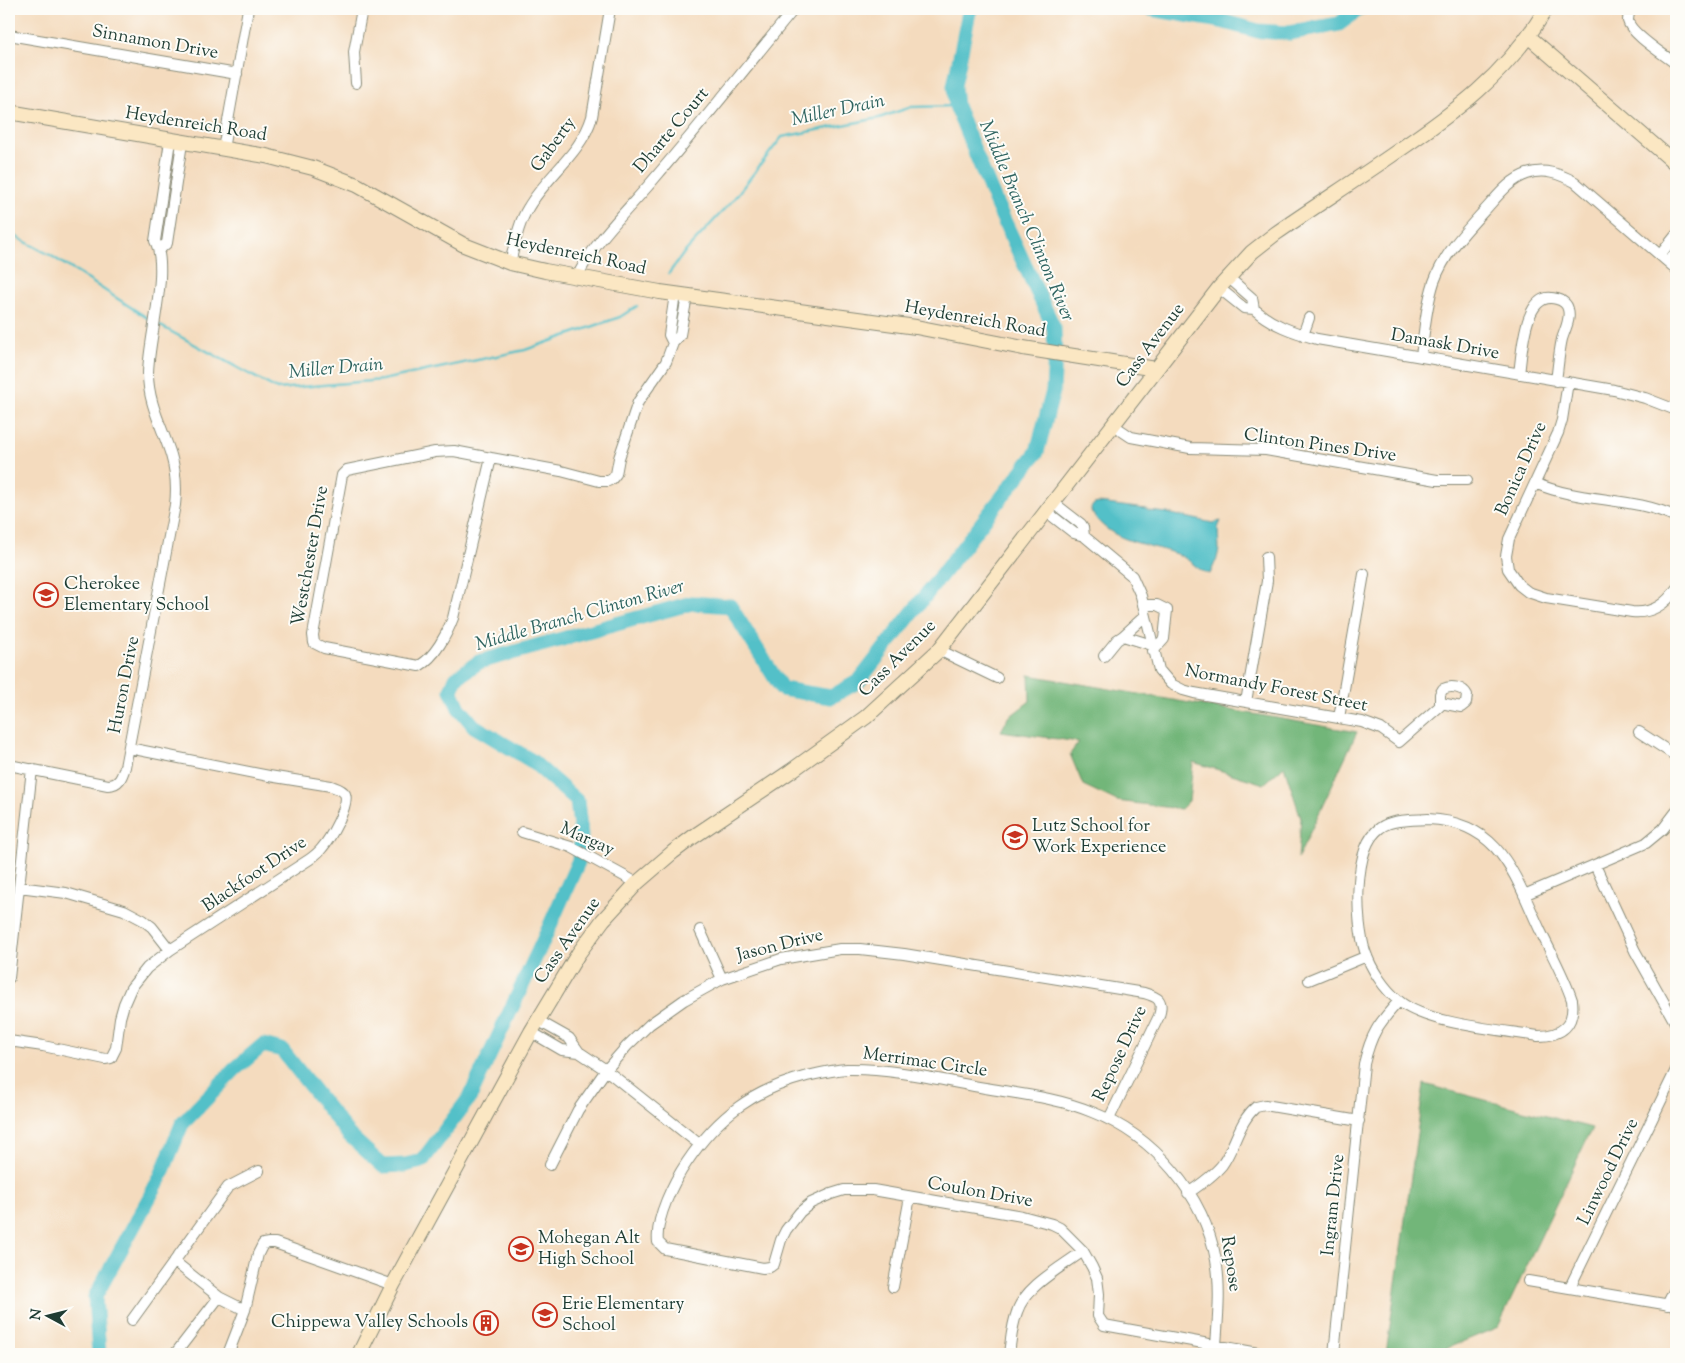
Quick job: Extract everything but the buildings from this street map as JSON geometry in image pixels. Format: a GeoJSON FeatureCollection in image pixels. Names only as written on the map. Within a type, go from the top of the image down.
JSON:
{"type":"FeatureCollection","features":[{"type":"Feature","properties":{"kind":"main road","name":"Cass Avenue"},"geometry":{"type":"LineString","coordinates":[[359,1354],[393,1285],[534,1026],[591,935],[603,920],[637,883],[693,836],[791,771],[866,717],[939,650],[1224,282],[1252,252],[1275,234],[1451,115],[1496,75],[1528,36],[1546,9]]}},
{"type":"Feature","properties":{"kind":"main road"},"geometry":{"type":"LineString","coordinates":[[1528,36],[1676,164]]}},
{"type":"Feature","properties":{"kind":"main road","name":"Heydenreich Road"},"geometry":{"type":"LineString","coordinates":[[9,112],[284,160],[342,178],[374,193],[464,245],[510,263],[545,271],[681,295],[916,327],[1023,348],[1156,369]]}},
{"type":"Feature","properties":{"kind":"street"},"geometry":{"type":"LineString","coordinates":[[223,149],[248,9]]}},
{"type":"Feature","properties":{"kind":"street"},"geometry":{"type":"LineString","coordinates":[[356,83],[354,52],[362,9]]}},
{"type":"Feature","properties":{"kind":"street","name":"Gaberty"},"geometry":{"type":"LineString","coordinates":[[510,263],[528,208],[576,148],[589,128],[610,9]]}},
{"type":"Feature","properties":{"kind":"street","name":"Dharte Court"},"geometry":{"type":"LineString","coordinates":[[578,277],[588,256],[794,9]]}},
{"type":"Feature","properties":{"kind":"street"},"geometry":{"type":"LineString","coordinates":[[1629,13],[1631,26],[1637,33],[1676,64]]}},
{"type":"Feature","properties":{"kind":"street","name":"Sinnamon Drive"},"geometry":{"type":"LineString","coordinates":[[9,35],[237,74]]}},
{"type":"Feature","properties":{"kind":"street","name":"Huron Drive"},"geometry":{"type":"LineString","coordinates":[[32,768],[111,785],[119,782],[122,778],[129,748],[176,490],[171,455],[152,401],[148,365],[159,280],[159,250],[155,242],[159,211],[176,142]]}},
{"type":"Feature","properties":{"kind":"street","name":"Huron Drive"},"geometry":{"type":"LineString","coordinates":[[159,250],[167,243],[176,142]]}},
{"type":"Feature","properties":{"kind":"street"},"geometry":{"type":"LineString","coordinates":[[1421,357],[1434,284],[1450,251],[1458,239],[1506,187],[1525,175],[1540,172],[1558,174],[1578,184],[1672,265],[1676,252]]}},
{"type":"Feature","properties":{"kind":"street"},"geometry":{"type":"LineString","coordinates":[[159,211],[171,213]]}},
{"type":"Feature","properties":{"kind":"street"},"geometry":{"type":"LineString","coordinates":[[1660,254],[1676,235]]}},
{"type":"Feature","properties":{"kind":"street","name":"Damask Drive"},"geometry":{"type":"LineString","coordinates":[[1224,282],[1244,308],[1254,308],[1271,322],[1303,335],[1331,342],[1614,390],[1645,398],[1676,410]]}},
{"type":"Feature","properties":{"kind":"street","name":"Westchester Drive"},"geometry":{"type":"LineString","coordinates":[[673,343],[670,335],[672,318],[681,295]]}},
{"type":"Feature","properties":{"kind":"street","name":"Westchester Drive"},"geometry":{"type":"LineString","coordinates":[[491,458],[453,618],[442,642],[425,662],[420,666],[416,666],[324,648],[314,643],[313,634],[340,478],[344,472],[435,452],[460,452],[561,471],[599,481],[612,479],[616,474],[619,458],[638,402],[666,362],[673,343],[680,336],[683,320],[681,295]]}},
{"type":"Feature","properties":{"kind":"street"},"geometry":{"type":"LineString","coordinates":[[1519,374],[1527,323],[1531,312],[1536,303],[1541,299],[1553,298],[1560,300],[1566,305],[1569,316],[1563,338],[1556,380]]}},
{"type":"Feature","properties":{"kind":"street"},"geometry":{"type":"LineString","coordinates":[[672,318],[683,320]]}},
{"type":"Feature","properties":{"kind":"street"},"geometry":{"type":"LineString","coordinates":[[1303,335],[1309,318]]}},
{"type":"Feature","properties":{"kind":"street","name":"Bonica Drive"},"geometry":{"type":"LineString","coordinates":[[1568,382],[1560,427],[1509,539],[1506,552],[1508,569],[1522,588],[1539,596],[1637,613],[1666,602],[1676,589]]}},
{"type":"Feature","properties":{"kind":"street","name":"Clinton Pines Drive"},"geometry":{"type":"LineString","coordinates":[[1113,425],[1130,437],[1190,448],[1258,449],[1437,480],[1467,480]]}},
{"type":"Feature","properties":{"kind":"street"},"geometry":{"type":"LineString","coordinates":[[1535,483],[1550,490],[1566,494],[1652,507],[1676,517]]}},
{"type":"Feature","properties":{"kind":"street","name":"Normandy Forest Street"},"geometry":{"type":"LineString","coordinates":[[1050,507],[1074,533],[1084,536],[1128,571],[1139,589],[1159,670],[1165,679],[1175,687],[1194,693],[1339,718],[1376,727],[1399,742],[1440,706],[1441,703]]}},
{"type":"Feature","properties":{"kind":"street"},"geometry":{"type":"LineString","coordinates":[[1246,702],[1267,581],[1266,557]]}},
{"type":"Feature","properties":{"kind":"street"},"geometry":{"type":"LineString","coordinates":[[1339,718],[1364,574]]}},
{"type":"Feature","properties":{"kind":"street"},"geometry":{"type":"LineString","coordinates":[[1123,636],[1153,648],[1164,639],[1167,610],[1157,605],[1143,605]]}},
{"type":"Feature","properties":{"kind":"street"},"geometry":{"type":"LineString","coordinates":[[1104,656],[1119,638],[1145,616]]}},
{"type":"Feature","properties":{"kind":"street"},"geometry":{"type":"LineString","coordinates":[[939,650],[997,678]]}},
{"type":"Feature","properties":{"kind":"street"},"geometry":{"type":"LineString","coordinates":[[1639,732],[1676,756]]}},
{"type":"Feature","properties":{"kind":"street","name":"Blackfoot Drive"},"geometry":{"type":"LineString","coordinates":[[9,1041],[105,1059],[111,1058],[116,1052],[120,1018],[130,988],[147,968],[170,950],[310,859],[321,850],[330,838],[344,811],[346,801],[344,794],[340,789],[331,786],[129,748]]}},
{"type":"Feature","properties":{"kind":"street"},"geometry":{"type":"LineString","coordinates":[[9,765],[32,768],[9,978]]}},
{"type":"Feature","properties":{"kind":"street"},"geometry":{"type":"LineString","coordinates":[[1524,896],[1652,839],[1663,829],[1676,812]]}},
{"type":"Feature","properties":{"kind":"street"},"geometry":{"type":"LineString","coordinates":[[1414,820],[1439,820],[1458,823],[1475,830],[1504,857],[1572,1000],[1572,1018],[1566,1027],[1552,1035],[1538,1036],[1444,1020],[1424,1014],[1398,1001],[1380,980],[1367,956],[1359,909],[1359,872],[1366,850],[1374,834],[1386,825],[1414,820]]}},
{"type":"Feature","properties":{"kind":"street","name":"Margay"},"geometry":{"type":"LineString","coordinates":[[522,832],[571,847],[637,883]]}},
{"type":"Feature","properties":{"kind":"street"},"geometry":{"type":"LineString","coordinates":[[1595,865],[1634,951],[1676,1024]]}},
{"type":"Feature","properties":{"kind":"street"},"geometry":{"type":"LineString","coordinates":[[19,887],[66,894],[124,910],[152,927],[170,950]]}},
{"type":"Feature","properties":{"kind":"street"},"geometry":{"type":"LineString","coordinates":[[700,930],[722,979]]}},
{"type":"Feature","properties":{"kind":"street","name":"Jason Drive"},"geometry":{"type":"LineString","coordinates":[[550,1165],[578,1110],[606,1070],[627,1046],[663,1014],[702,989],[722,979],[780,959],[840,949],[860,949],[914,955],[1144,993],[1160,1001]]}},
{"type":"Feature","properties":{"kind":"street"},"geometry":{"type":"LineString","coordinates":[[1309,980],[1367,956]]}},
{"type":"Feature","properties":{"kind":"street","name":"Repose Drive"},"geometry":{"type":"LineString","coordinates":[[1109,1119],[1159,1016],[1161,1010],[1160,1001]]}},
{"type":"Feature","properties":{"kind":"street","name":"Ingram Drive"},"geometry":{"type":"LineString","coordinates":[[1334,1354],[1368,1043],[1374,1031],[1398,1001]]}},
{"type":"Feature","properties":{"kind":"street"},"geometry":{"type":"LineString","coordinates":[[534,1026],[562,1050],[579,1052],[606,1070],[699,1144]]}},
{"type":"Feature","properties":{"kind":"street","name":"Merrimac Circle"},"geometry":{"type":"LineString","coordinates":[[661,1247],[657,1236],[661,1217],[681,1172],[699,1144],[737,1108],[763,1091],[798,1079],[845,1069],[891,1072],[1055,1100],[1091,1112],[1109,1119],[1150,1146],[1169,1166],[1188,1193]]}},
{"type":"Feature","properties":{"kind":"street","name":"Linwood Drive"},"geometry":{"type":"LineString","coordinates":[[1570,1288],[1676,1070]]}},
{"type":"Feature","properties":{"kind":"street"},"geometry":{"type":"LineString","coordinates":[[1188,1193],[1222,1165],[1246,1119],[1256,1107],[1265,1106],[1359,1121]]}},
{"type":"Feature","properties":{"kind":"street"},"geometry":{"type":"LineString","coordinates":[[132,1320],[228,1187],[259,1171]]}},
{"type":"Feature","properties":{"kind":"street","name":"Coulon Drive"},"geometry":{"type":"LineString","coordinates":[[661,1247],[670,1251],[759,1268],[770,1267],[775,1261],[780,1240],[790,1223],[800,1212],[821,1198],[844,1190],[856,1189],[1022,1216],[1046,1222],[1060,1228],[1083,1252],[1097,1278],[1099,1294],[1098,1316],[1104,1325],[1264,1354]]}},
{"type":"Feature","properties":{"kind":"street","name":"Repose"},"geometry":{"type":"LineString","coordinates":[[1188,1193],[1199,1210],[1210,1234],[1216,1261],[1219,1290],[1216,1345]]}},
{"type":"Feature","properties":{"kind":"street"},"geometry":{"type":"LineString","coordinates":[[893,1287],[910,1197]]}},
{"type":"Feature","properties":{"kind":"street"},"geometry":{"type":"LineString","coordinates":[[228,1354],[244,1310],[263,1244],[269,1242],[282,1246],[393,1285]]}},
{"type":"Feature","properties":{"kind":"street"},"geometry":{"type":"LineString","coordinates":[[1009,1354],[1017,1310],[1025,1296],[1042,1281],[1083,1252]]}},
{"type":"Feature","properties":{"kind":"street"},"geometry":{"type":"LineString","coordinates":[[175,1262],[219,1297],[244,1310]]}},
{"type":"Feature","properties":{"kind":"street"},"geometry":{"type":"LineString","coordinates":[[1528,1281],[1672,1306],[1676,1287]]}},
{"type":"Feature","properties":{"kind":"street"},"geometry":{"type":"LineString","coordinates":[[175,1354],[219,1297]]}},
{"type":"Feature","properties":{"kind":"green space"},"geometry":{"type":"Polygon","coordinates":[[[1029,675],[1357,732],[1298,858],[1301,818],[1284,766],[1264,784],[1193,762],[1189,801],[1181,809],[1117,801],[1083,785],[1070,754],[1079,742],[1001,731],[1008,718],[1030,701],[1029,675]]]}},
{"type":"Feature","properties":{"kind":"green space"},"geometry":{"type":"Polygon","coordinates":[[[1424,1084],[1592,1128],[1498,1327],[1445,1349],[1439,1354],[1386,1354],[1424,1084]]]}},
{"type":"Feature","properties":{"kind":"water"},"geometry":{"type":"Polygon","coordinates":[[[1099,503],[1146,509],[1213,523],[1221,521],[1218,528],[1219,550],[1210,574],[1202,571],[1181,556],[1113,533],[1092,512],[1092,506],[1099,503]]]}},
{"type":"Feature","properties":{"kind":"waterway","name":"Middle Branch Clinton River"},"geometry":{"type":"LineString","coordinates":[[99,1354],[95,1297],[160,1178],[182,1124],[235,1069],[263,1045],[282,1050],[349,1135],[383,1166],[405,1165],[422,1161],[470,1097],[579,860],[581,835],[577,801],[532,761],[474,726],[459,708],[451,690],[456,678],[479,662],[692,603],[730,606],[782,689],[831,697],[859,681],[1037,452],[1053,391],[1054,328],[996,203],[956,106],[954,86],[971,9]]}},
{"type":"Feature","properties":{"kind":"waterway","name":"Middle Branch Clinton River"},"geometry":{"type":"LineString","coordinates":[[1151,9],[1221,21],[1258,31],[1289,33],[1339,24],[1359,9]]}},
{"type":"Feature","properties":{"kind":"waterway","name":"Miller Drain"},"geometry":{"type":"LineString","coordinates":[[669,273],[684,253],[733,200],[782,137],[879,118],[911,107],[956,106]]}},
{"type":"Feature","properties":{"kind":"waterway","name":"Miller Drain"},"geometry":{"type":"LineString","coordinates":[[9,233],[50,255],[152,321]]}},
{"type":"Feature","properties":{"kind":"waterway","name":"Miller Drain"},"geometry":{"type":"LineString","coordinates":[[157,324],[277,389],[382,380],[525,350],[620,317],[637,306]]}},
{"type":"Feature","properties":{"kind":"place","name":"Cherokee Elementary School"},"geometry":{"type":"Point","coordinates":[46,595]}},
{"type":"Feature","properties":{"kind":"place","name":"Lutz School for Work Experience"},"geometry":{"type":"Point","coordinates":[1015,837]}},
{"type":"Feature","properties":{"kind":"place","name":"Mohegan Alt High School"},"geometry":{"type":"Point","coordinates":[521,1249]}},
{"type":"Feature","properties":{"kind":"place","name":"Erie Elementary School"},"geometry":{"type":"Point","coordinates":[545,1315]}},
{"type":"Feature","properties":{"kind":"place","name":"Chippewa Valley Schools"},"geometry":{"type":"Point","coordinates":[486,1323]}}]}
